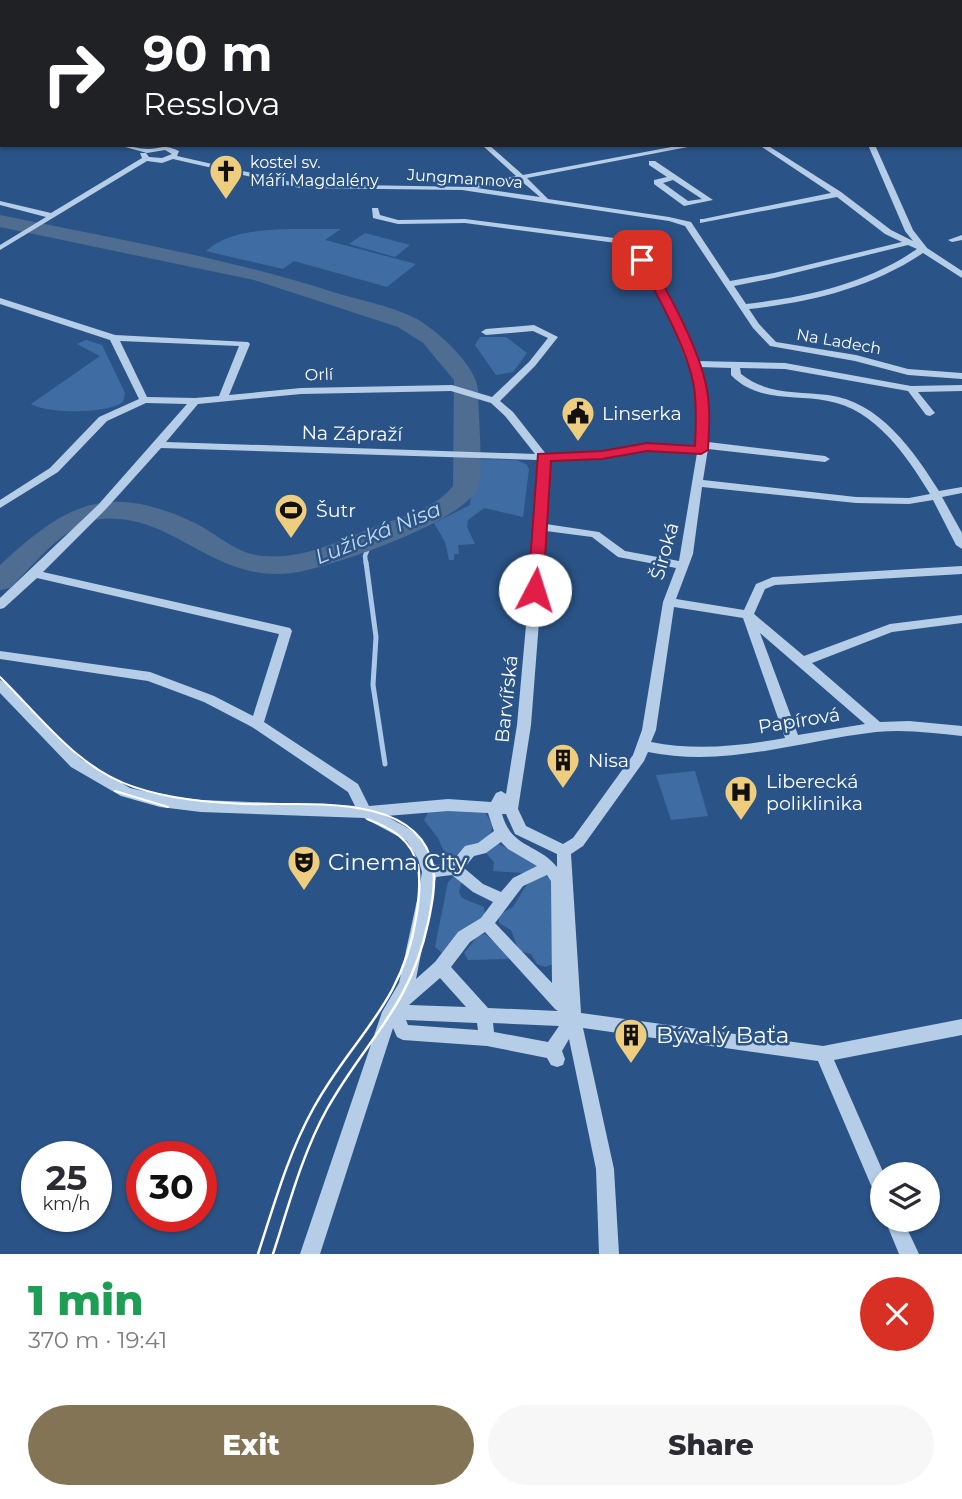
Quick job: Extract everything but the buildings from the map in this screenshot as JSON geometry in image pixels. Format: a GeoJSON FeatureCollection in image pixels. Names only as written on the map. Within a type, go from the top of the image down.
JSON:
{"type":"FeatureCollection","features":[{"type":"Feature","properties":{"kind":"street","name":"Jungmannova"},"geometry":{"type":"LineString","coordinates":[[126,147],[159,161],[175,151]]}},
{"type":"Feature","properties":{"kind":"street"},"geometry":{"type":"LineString","coordinates":[[487,147],[521,178]]}},
{"type":"Feature","properties":{"kind":"street"},"geometry":{"type":"LineString","coordinates":[[638,147],[709,200],[687,204],[657,181],[673,178],[652,163],[656,162]]}},
{"type":"Feature","properties":{"kind":"street"},"geometry":{"type":"LineString","coordinates":[[462,188],[684,147]]}},
{"type":"Feature","properties":{"kind":"street"},"geometry":{"type":"LineString","coordinates":[[765,147],[838,194],[888,232],[923,249],[962,275]]}},
{"type":"Feature","properties":{"kind":"street"},"geometry":{"type":"LineString","coordinates":[[872,147],[909,231],[923,249]]}},
{"type":"Feature","properties":{"kind":"street","name":"Jungmannova"},"geometry":{"type":"LineString","coordinates":[[146,155],[175,151],[300,186],[462,188],[547,199],[688,224]]}},
{"type":"Feature","properties":{"kind":"street"},"geometry":{"type":"LineString","coordinates":[[0,248],[146,155]]}},
{"type":"Feature","properties":{"kind":"street","name":"Jungmannova"},"geometry":{"type":"LineString","coordinates":[[521,178],[547,199]]}},
{"type":"Feature","properties":{"kind":"street"},"geometry":{"type":"LineString","coordinates":[[703,221],[838,194]]}},
{"type":"Feature","properties":{"kind":"street"},"geometry":{"type":"LineString","coordinates":[[0,203],[53,216]]}},
{"type":"Feature","properties":{"kind":"street"},"geometry":{"type":"LineString","coordinates":[[723,209],[731,215]]}},
{"type":"Feature","properties":{"kind":"street","name":"Široká"},"geometry":{"type":"LineString","coordinates":[[375,210],[376,216],[388,221],[456,220],[622,240],[633,247],[665,296],[693,364],[702,394],[699,482],[687,554],[668,602],[649,730],[639,757],[578,842],[564,851]]}},
{"type":"Feature","properties":{"kind":"street","name":"Na Ladech"},"geometry":{"type":"LineString","coordinates":[[688,224],[743,307],[768,339],[782,348],[829,352],[908,372],[962,376]]}},
{"type":"Feature","properties":{"kind":"street"},"geometry":{"type":"LineString","coordinates":[[952,240],[962,237]]}},
{"type":"Feature","properties":{"kind":"street"},"geometry":{"type":"LineString","coordinates":[[729,284],[766,279],[850,253],[907,243]]}},
{"type":"Feature","properties":{"kind":"street"},"geometry":{"type":"LineString","coordinates":[[743,307],[802,299],[880,275],[923,249]]}},
{"type":"Feature","properties":{"kind":"street"},"geometry":{"type":"LineString","coordinates":[[0,301],[114,338],[245,345],[223,398]]}},
{"type":"Feature","properties":{"kind":"street"},"geometry":{"type":"LineString","coordinates":[[486,332],[534,328],[553,337],[532,364],[494,401],[509,414],[543,457]]}},
{"type":"Feature","properties":{"kind":"street"},"geometry":{"type":"LineString","coordinates":[[0,505],[54,470],[103,419],[144,400],[114,338]]}},
{"type":"Feature","properties":{"kind":"street"},"geometry":{"type":"LineString","coordinates":[[693,364],[812,369],[911,389],[962,388]]}},
{"type":"Feature","properties":{"kind":"street"},"geometry":{"type":"LineString","coordinates":[[735,364],[736,374],[756,390],[832,398],[864,410],[919,468],[939,495],[962,545]]}},
{"type":"Feature","properties":{"kind":"street","name":"Orlí"},"geometry":{"type":"LineString","coordinates":[[144,400],[195,401],[301,391],[452,388],[494,401]]}},
{"type":"Feature","properties":{"kind":"street"},"geometry":{"type":"LineString","coordinates":[[911,389],[930,413]]}},
{"type":"Feature","properties":{"kind":"street"},"geometry":{"type":"LineString","coordinates":[[0,605],[83,527],[160,445],[195,401]]}},
{"type":"Feature","properties":{"kind":"street","name":"Na Zápraží"},"geometry":{"type":"LineString","coordinates":[[160,445],[543,457],[602,455],[647,447],[702,448],[825,459]]}},
{"type":"Feature","properties":{"kind":"street","name":"Barvířská"},"geometry":{"type":"LineString","coordinates":[[502,805],[524,725],[541,527],[545,470],[543,457]]}},
{"type":"Feature","properties":{"kind":"street"},"geometry":{"type":"LineString","coordinates":[[699,482],[818,497],[886,501],[914,500],[962,490]]}},
{"type":"Feature","properties":{"kind":"street"},"geometry":{"type":"LineString","coordinates":[[541,527],[595,534],[622,554],[682,565]]}},
{"type":"Feature","properties":{"kind":"street"},"geometry":{"type":"LineString","coordinates":[[793,741],[748,615],[760,587],[773,581],[962,570]]}},
{"type":"Feature","properties":{"kind":"street"},"geometry":{"type":"LineString","coordinates":[[35,574],[286,631],[257,724]]}},
{"type":"Feature","properties":{"kind":"street"},"geometry":{"type":"LineString","coordinates":[[668,602],[748,615],[877,727]]}},
{"type":"Feature","properties":{"kind":"street"},"geometry":{"type":"LineString","coordinates":[[802,662],[890,628],[962,619]]}},
{"type":"Feature","properties":{"kind":"street"},"geometry":{"type":"LineString","coordinates":[[0,655],[150,677],[209,699],[257,724],[353,788],[365,812],[412,837],[425,858],[429,872],[413,965],[407,984],[392,1012],[347,1133],[310,1254]]}},
{"type":"Feature","properties":{"kind":"street"},"geometry":{"type":"LineString","coordinates":[[0,685],[76,763],[126,792],[201,806],[365,812],[448,805],[502,805]]}},
{"type":"Feature","properties":{"kind":"street","name":"Papírová"},"geometry":{"type":"LineString","coordinates":[[643,746],[670,753],[793,741],[877,727],[922,726],[962,731]]}},
{"type":"Feature","properties":{"kind":"street"},"geometry":{"type":"LineString","coordinates":[[502,805],[501,834],[507,842],[550,867],[558,880],[561,1004]]}},
{"type":"Feature","properties":{"kind":"street"},"geometry":{"type":"LineString","coordinates":[[502,805],[520,830],[564,851],[573,1018],[605,1169],[609,1254]]}},
{"type":"Feature","properties":{"kind":"street"},"geometry":{"type":"LineString","coordinates":[[429,872],[455,869],[470,850],[481,849],[501,834]]}},
{"type":"Feature","properties":{"kind":"street"},"geometry":{"type":"LineString","coordinates":[[392,1012],[441,967],[464,937],[486,923],[502,899],[518,883],[550,867]]}},
{"type":"Feature","properties":{"kind":"street"},"geometry":{"type":"LineString","coordinates":[[455,869],[478,888],[502,899]]}},
{"type":"Feature","properties":{"kind":"street"},"geometry":{"type":"LineString","coordinates":[[486,923],[573,1018]]}},
{"type":"Feature","properties":{"kind":"street"},"geometry":{"type":"LineString","coordinates":[[441,967],[484,1016],[486,1038]]}},
{"type":"Feature","properties":{"kind":"street"},"geometry":{"type":"LineString","coordinates":[[392,1012],[403,1032],[486,1038],[555,1055],[573,1018]]}},
{"type":"Feature","properties":{"kind":"street"},"geometry":{"type":"LineString","coordinates":[[392,1012],[573,1018],[823,1054],[962,1027]]}},
{"type":"Feature","properties":{"kind":"street"},"geometry":{"type":"LineString","coordinates":[[823,1054],[870,1163]]}},
{"type":"Feature","properties":{"kind":"street"},"geometry":{"type":"LineString","coordinates":[[899,1232],[909,1254]]}},
{"type":"Feature","properties":{"kind":"shaded area"},"geometry":{"type":"Polygon","coordinates":[[[341,229],[325,240],[416,264],[387,287],[294,261],[283,269],[206,251],[219,242],[252,232],[341,229]]]}},
{"type":"Feature","properties":{"kind":"shaded area"},"geometry":{"type":"Polygon","coordinates":[[[365,233],[410,245],[395,257],[349,244],[365,233]]]}},
{"type":"Feature","properties":{"kind":"shaded area"},"geometry":{"type":"Polygon","coordinates":[[[480,337],[506,337],[527,353],[513,372],[496,375],[475,345],[480,337]]]}},
{"type":"Feature","properties":{"kind":"shaded area"},"geometry":{"type":"Polygon","coordinates":[[[86,340],[102,345],[125,393],[123,402],[91,411],[51,410],[31,404],[100,356],[77,344],[86,340]]]}},
{"type":"Feature","properties":{"kind":"shaded area"},"geometry":{"type":"Polygon","coordinates":[[[474,459],[516,460],[526,464],[529,469],[523,517],[484,508],[468,520],[467,527],[475,544],[458,545],[459,554],[454,554],[454,560],[449,560],[445,542],[434,523],[470,505],[474,459]]]}},
{"type":"Feature","properties":{"kind":"shaded area"},"geometry":{"type":"Polygon","coordinates":[[[695,771],[708,816],[671,820],[656,775],[695,771]]]}},
{"type":"Feature","properties":{"kind":"shaded area"},"geometry":{"type":"Polygon","coordinates":[[[429,811],[484,811],[493,825],[490,836],[452,859],[447,858],[438,838],[424,820],[429,811]]]}},
{"type":"Feature","properties":{"kind":"shaded area"},"geometry":{"type":"Polygon","coordinates":[[[498,844],[523,855],[540,867],[523,873],[493,871],[494,862],[486,853],[498,844]]]}},
{"type":"Feature","properties":{"kind":"shaded area"},"geometry":{"type":"Polygon","coordinates":[[[454,876],[463,877],[459,892],[462,898],[484,907],[485,915],[450,951],[442,953],[435,947],[448,882],[454,876]]]}},
{"type":"Feature","properties":{"kind":"shaded area"},"geometry":{"type":"Polygon","coordinates":[[[546,876],[552,878],[553,964],[545,967],[537,964],[531,954],[519,951],[511,930],[499,923],[499,915],[513,907],[529,881],[546,876]]]}},
{"type":"Feature","properties":{"kind":"shaded area"},"geometry":{"type":"Polygon","coordinates":[[[485,934],[509,954],[508,959],[468,960],[464,953],[478,936],[485,934]]]}},
{"type":"Feature","properties":{"kind":"waterway","name":"Lužická Nisa"},"geometry":{"type":"LineString","coordinates":[[0,221],[259,275],[406,322],[431,338],[466,379],[466,486],[452,502],[422,519],[325,556],[274,566],[239,559],[158,518],[129,512],[101,511],[88,513],[65,524],[0,581]]}},
{"type":"Feature","properties":{"kind":"waterway"},"geometry":{"type":"LineString","coordinates":[[366,564],[365,556],[372,538]]}},
{"type":"Feature","properties":{"kind":"waterway"},"geometry":{"type":"LineString","coordinates":[[366,562],[376,637],[373,685],[385,764]]}},
{"type":"Feature","properties":{"kind":"tram line"},"geometry":{"type":"LineString","coordinates":[[0,677],[77,754],[95,767],[134,787],[188,799],[244,804],[355,807],[382,814],[406,825],[423,842],[433,867]]}},
{"type":"Feature","properties":{"kind":"tram line"},"geometry":{"type":"LineString","coordinates":[[115,791],[168,807]]}},
{"type":"Feature","properties":{"kind":"tram line"},"geometry":{"type":"LineString","coordinates":[[367,819],[384,826],[406,842],[418,867]]}},
{"type":"Feature","properties":{"kind":"tram line"},"geometry":{"type":"LineString","coordinates":[[258,1254],[282,1180],[304,1126],[328,1084],[388,998],[399,975],[409,949],[416,918],[418,865]]}},
{"type":"Feature","properties":{"kind":"tram line"},"geometry":{"type":"LineString","coordinates":[[273,1254],[318,1126],[410,978],[420,953],[429,916],[434,887],[433,865]]}},
{"type":"Feature","properties":{"kind":"place","name":"kostel sv. Máří Magdalény"},"geometry":{"type":"Point","coordinates":[226,201]}},
{"type":"Feature","properties":{"kind":"place","name":"Linserka"},"geometry":{"type":"Point","coordinates":[578,443]}},
{"type":"Feature","properties":{"kind":"place","name":"Šutr"},"geometry":{"type":"Point","coordinates":[291,540]}},
{"type":"Feature","properties":{"kind":"place","name":"Nisa"},"geometry":{"type":"Point","coordinates":[563,790]}},
{"type":"Feature","properties":{"kind":"place","name":"Liberecká poliklinika"},"geometry":{"type":"Point","coordinates":[741,822]}},
{"type":"Feature","properties":{"kind":"place","name":"Cinema City"},"geometry":{"type":"Point","coordinates":[304,892]}},
{"type":"Feature","properties":{"kind":"place","name":"Bývalý Baťa"},"geometry":{"type":"Point","coordinates":[631,1065]}},
{"type":"Feature","properties":{"kind":"route"},"geometry":{"type":"LineString","coordinates":[[535,590],[545,470],[543,457],[602,455],[663,446],[701,450],[703,445],[700,383],[665,296],[642,260]]}}]}
